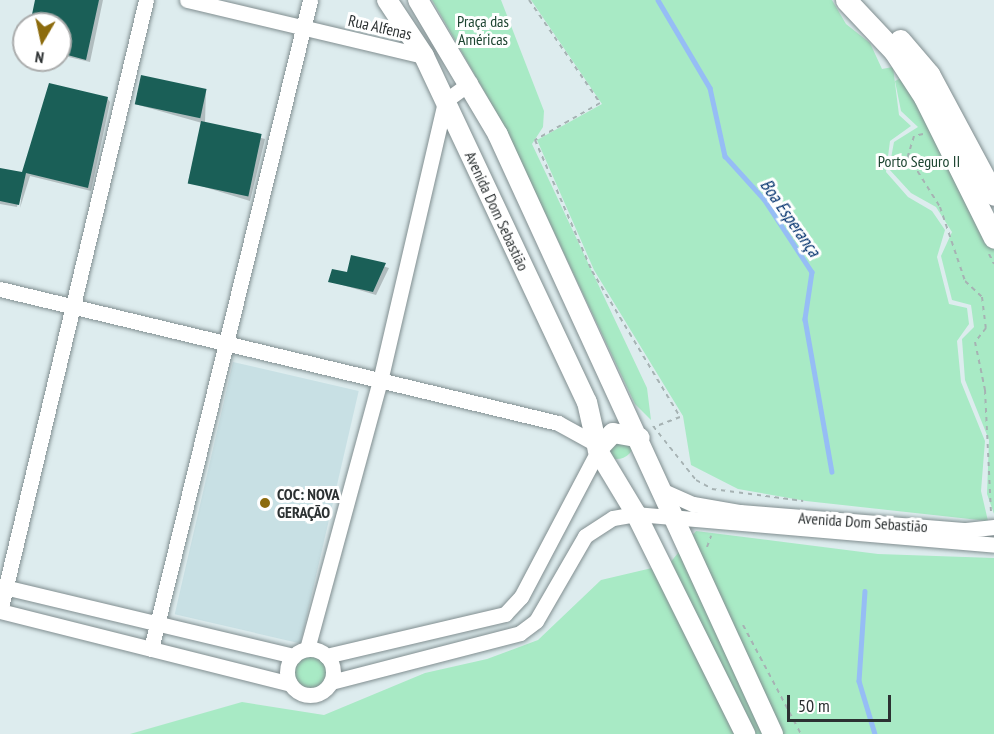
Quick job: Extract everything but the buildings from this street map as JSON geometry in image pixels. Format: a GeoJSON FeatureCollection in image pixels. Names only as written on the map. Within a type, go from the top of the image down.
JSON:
{"type":"FeatureCollection","features":[{"type":"Feature","properties":{"kind":"main road"},"geometry":{"type":"LineString","coordinates":[[846,0],[894,51],[924,98],[989,242]]}},
{"type":"Feature","properties":{"kind":"main road"},"geometry":{"type":"LineString","coordinates":[[866,0],[929,74],[994,195]]}},
{"type":"Feature","properties":{"kind":"street"},"geometry":{"type":"LineString","coordinates":[[146,0],[75,308],[3,587],[0,611],[290,684],[308,695],[331,682],[326,656]]}},
{"type":"Feature","properties":{"kind":"street","name":"Rua Alfenas"},"geometry":{"type":"LineString","coordinates":[[188,0],[424,56]]}},
{"type":"Feature","properties":{"kind":"street"},"geometry":{"type":"LineString","coordinates":[[151,649],[310,0]]}},
{"type":"Feature","properties":{"kind":"street","name":"Avenida Dom Sebastião"},"geometry":{"type":"LineString","coordinates":[[387,0],[424,56],[596,443],[633,509],[745,734]]}},
{"type":"Feature","properties":{"kind":"street","name":"Avenida Dom Sebastião"},"geometry":{"type":"LineString","coordinates":[[418,0],[470,84],[640,438],[659,489],[693,504],[740,512],[966,530],[993,523]]}},
{"type":"Feature","properties":{"kind":"street"},"geometry":{"type":"LineString","coordinates":[[290,684],[287,669],[300,653],[380,381],[445,101],[470,84]]}},
{"type":"Feature","properties":{"kind":"street"},"geometry":{"type":"LineString","coordinates":[[0,289],[558,423],[596,443]]}},
{"type":"Feature","properties":{"kind":"street"},"geometry":{"type":"LineString","coordinates":[[3,587],[157,625],[326,656],[505,614],[521,597],[596,443],[613,433],[640,438]]}},
{"type":"Feature","properties":{"kind":"street"},"geometry":{"type":"LineString","coordinates":[[659,489],[773,734]]}},
{"type":"Feature","properties":{"kind":"street","name":"Avenida Dom Sebastião"},"geometry":{"type":"LineString","coordinates":[[331,682],[520,633],[536,621],[585,536],[613,518],[633,509],[672,517],[994,545]]}},
{"type":"Feature","properties":{"kind":"path"},"geometry":{"type":"LineString","coordinates":[[529,0],[600,103],[535,140],[592,271],[680,417],[654,427],[696,480],[712,489],[806,501]]}},
{"type":"Feature","properties":{"kind":"path"},"geometry":{"type":"LineString","coordinates":[[931,144],[925,134],[914,136],[908,156],[940,207],[965,281],[982,297],[986,328],[975,342],[985,390],[993,523]]}},
{"type":"Feature","properties":{"kind":"path"},"geometry":{"type":"LineString","coordinates":[[989,242],[994,264]]}},
{"type":"Feature","properties":{"kind":"path"},"geometry":{"type":"LineString","coordinates":[[711,558],[706,546],[713,531]]}},
{"type":"Feature","properties":{"kind":"path"},"geometry":{"type":"LineString","coordinates":[[741,621],[801,734]]}},
{"type":"Feature","properties":{"kind":"shaded area","name":"COC: NOVA GERAÇÃO"},"geometry":{"type":"Polygon","coordinates":[[[233,362],[359,391],[300,643],[175,614],[233,362]]]}},
{"type":"Feature","properties":{"kind":"green space","name":"Praça das Américas"},"geometry":{"type":"Polygon","coordinates":[[[432,0],[501,0],[544,111],[543,127],[532,144],[647,388],[651,420],[635,404],[503,124],[432,0]]]}},
{"type":"Feature","properties":{"kind":"green space"},"geometry":{"type":"Polygon","coordinates":[[[531,0],[832,0],[846,24],[870,43],[882,69],[893,67],[899,115],[911,126],[890,141],[886,172],[908,197],[932,211],[945,230],[937,257],[949,304],[967,308],[969,324],[957,341],[961,382],[985,441],[981,491],[988,521],[806,501],[738,489],[691,465],[683,416],[594,270],[537,140],[602,104],[531,0]]]}},
{"type":"Feature","properties":{"kind":"green space","name":"Porto Seguro II"},"geometry":{"type":"Polygon","coordinates":[[[903,77],[994,248],[994,514],[987,494],[989,440],[965,380],[962,339],[974,327],[971,305],[952,300],[941,256],[952,232],[936,207],[911,193],[889,169],[894,142],[918,127],[901,111],[895,81],[903,77]]]}},
{"type":"Feature","properties":{"kind":"green space"},"geometry":{"type":"Polygon","coordinates":[[[617,425],[629,430],[634,442],[629,454],[617,459],[605,454],[600,442],[605,430],[617,425]]]}},
{"type":"Feature","properties":{"kind":"green space"},"geometry":{"type":"Polygon","coordinates":[[[696,531],[878,554],[994,558],[994,734],[130,734],[242,702],[324,715],[425,673],[487,659],[538,640],[601,580],[669,564],[696,531]]]}},
{"type":"Feature","properties":{"kind":"green space"},"geometry":{"type":"Polygon","coordinates":[[[310,654],[323,659],[328,672],[323,685],[310,690],[297,685],[292,672],[297,659],[310,654]]]}},
{"type":"Feature","properties":{"kind":"waterway","name":"Boa Esperança"},"geometry":{"type":"LineString","coordinates":[[658,0],[710,88],[725,156],[764,199],[812,272],[805,319],[832,472]]}},
{"type":"Feature","properties":{"kind":"waterway","name":"Boa Esperança"},"geometry":{"type":"LineString","coordinates":[[865,591],[859,681],[875,734]]}},
{"type":"Feature","properties":{"kind":"place","name":"COC: NOVA GERAÇÃO"},"geometry":{"type":"Point","coordinates":[265,503]}}]}
